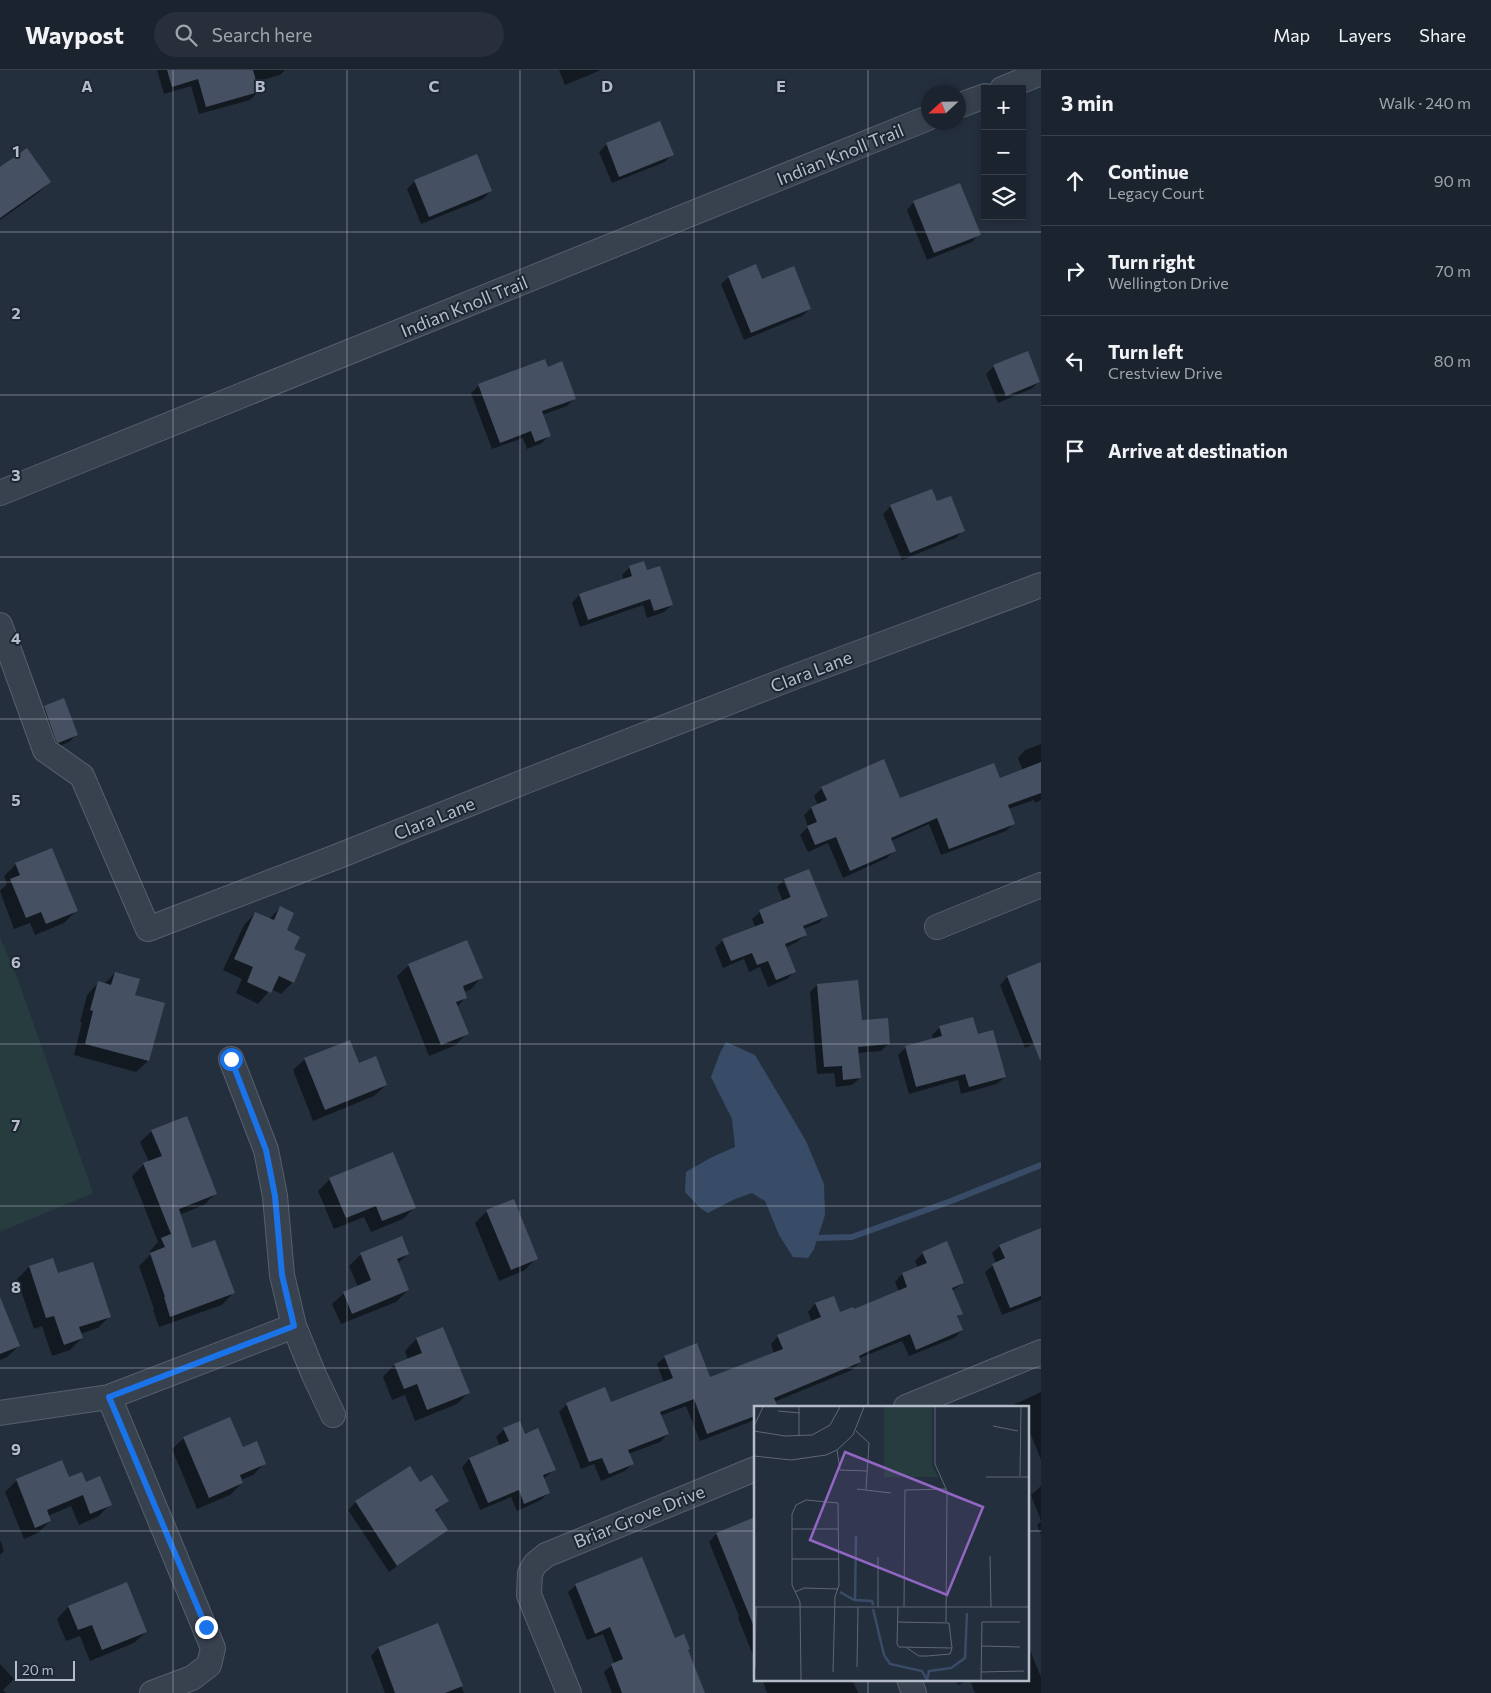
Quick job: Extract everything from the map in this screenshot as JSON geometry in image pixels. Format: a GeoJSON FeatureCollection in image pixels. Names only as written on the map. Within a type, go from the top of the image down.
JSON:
{"type":"FeatureCollection","features":[{"type":"Feature","properties":{"kind":"street"},"geometry":{"type":"LineString","coordinates":[[1012,85],[1041,73]]}},
{"type":"Feature","properties":{"kind":"street"},"geometry":{"type":"LineString","coordinates":[[966,103],[981,97]]}},
{"type":"Feature","properties":{"kind":"street","name":"Indian Knoll Trail"},"geometry":{"type":"LineString","coordinates":[[0,493],[921,121]]}},
{"type":"Feature","properties":{"kind":"street","name":"Clara Lane"},"geometry":{"type":"LineString","coordinates":[[0,625],[45,750],[82,776],[148,929],[794,677],[1041,585]]}},
{"type":"Feature","properties":{"kind":"street"},"geometry":{"type":"LineString","coordinates":[[937,927],[1041,885]]}},
{"type":"Feature","properties":{"kind":"street"},"geometry":{"type":"LineString","coordinates":[[231,1059],[266,1150],[275,1196],[282,1275],[294,1326],[332,1415]]}},
{"type":"Feature","properties":{"kind":"street"},"geometry":{"type":"LineString","coordinates":[[0,1413],[109,1397],[294,1326]]}},
{"type":"Feature","properties":{"kind":"street"},"geometry":{"type":"LineString","coordinates":[[908,1406],[1041,1352]]}},
{"type":"Feature","properties":{"kind":"street"},"geometry":{"type":"LineString","coordinates":[[109,1397],[213,1648],[209,1665],[198,1674],[152,1693]]}},
{"type":"Feature","properties":{"kind":"street","name":"Briar Grove Drive"},"geometry":{"type":"LineString","coordinates":[[569,1693],[530,1595],[530,1573],[535,1564],[546,1555],[754,1469]]}},
{"type":"Feature","properties":{"kind":"street"},"geometry":{"type":"LineString","coordinates":[[908,1680],[914,1693]]}},
{"type":"Feature","properties":{"kind":"green space"},"geometry":{"type":"Polygon","coordinates":[[[0,937],[17,977],[93,1193],[0,1232],[0,937]]]}},
{"type":"Feature","properties":{"kind":"water"},"geometry":{"type":"Polygon","coordinates":[[[726,1042],[755,1055],[806,1141],[824,1184],[825,1215],[814,1249],[808,1258],[793,1257],[779,1235],[765,1201],[752,1193],[735,1199],[708,1213],[700,1208],[685,1192],[686,1172],[710,1158],[735,1147],[732,1119],[711,1077],[726,1042]]]}},
{"type":"Feature","properties":{"kind":"building"},"geometry":{"type":"Polygon","coordinates":[[[167,70],[253,70],[259,92],[206,107],[198,79],[172,87],[167,70]]]}},
{"type":"Feature","properties":{"kind":"building"},"geometry":{"type":"Polygon","coordinates":[[[660,121],[674,155],[619,177],[606,143],[660,121]]]}},
{"type":"Feature","properties":{"kind":"building"},"geometry":{"type":"Polygon","coordinates":[[[27,148],[51,182],[0,218],[0,167],[27,148]]]}},
{"type":"Feature","properties":{"kind":"building"},"geometry":{"type":"Polygon","coordinates":[[[477,154],[492,191],[429,217],[414,180],[477,154]]]}},
{"type":"Feature","properties":{"kind":"building"},"geometry":{"type":"Polygon","coordinates":[[[960,183],[981,235],[934,253],[913,201],[960,183]]]}},
{"type":"Feature","properties":{"kind":"building"},"geometry":{"type":"Polygon","coordinates":[[[756,264],[762,279],[794,266],[811,309],[751,333],[728,276],[756,264]]]}},
{"type":"Feature","properties":{"kind":"building"},"geometry":{"type":"Polygon","coordinates":[[[1028,351],[1040,382],[1006,396],[993,365],[1028,351]]]}},
{"type":"Feature","properties":{"kind":"building"},"geometry":{"type":"Polygon","coordinates":[[[545,359],[548,367],[562,361],[576,399],[542,411],[551,436],[535,442],[531,431],[500,443],[478,384],[545,359]]]}},
{"type":"Feature","properties":{"kind":"building"},"geometry":{"type":"Polygon","coordinates":[[[932,489],[937,501],[951,496],[965,531],[910,553],[890,505],[932,489]]]}},
{"type":"Feature","properties":{"kind":"building"},"geometry":{"type":"Polygon","coordinates":[[[644,561],[647,570],[660,566],[673,605],[654,611],[650,599],[588,620],[579,594],[632,576],[629,566],[644,561]]]}},
{"type":"Feature","properties":{"kind":"building"},"geometry":{"type":"Polygon","coordinates":[[[64,698],[78,735],[58,743],[44,706],[64,698]]]}},
{"type":"Feature","properties":{"kind":"building"},"geometry":{"type":"Polygon","coordinates":[[[884,759],[900,798],[994,763],[1000,778],[1041,762],[1041,793],[1008,805],[1015,824],[949,849],[937,818],[891,838],[896,851],[850,871],[836,837],[815,845],[807,826],[817,822],[811,807],[827,800],[821,787],[884,759]]]}},
{"type":"Feature","properties":{"kind":"building"},"geometry":{"type":"Polygon","coordinates":[[[52,848],[78,911],[46,924],[41,912],[26,918],[10,879],[20,875],[15,863],[52,848]]]}},
{"type":"Feature","properties":{"kind":"building"},"geometry":{"type":"Polygon","coordinates":[[[809,869],[828,916],[803,926],[807,935],[785,944],[796,972],[776,980],[768,961],[757,965],[752,953],[731,961],[722,939],[764,923],[759,910],[791,897],[784,879],[809,869]]]}},
{"type":"Feature","properties":{"kind":"building"},"geometry":{"type":"Polygon","coordinates":[[[280,906],[294,913],[287,930],[300,937],[294,949],[306,954],[294,983],[279,976],[271,993],[247,982],[253,967],[234,959],[255,912],[274,920],[280,906]]]}},
{"type":"Feature","properties":{"kind":"building"},"geometry":{"type":"Polygon","coordinates":[[[467,940],[483,978],[463,986],[467,998],[456,1002],[469,1034],[441,1045],[408,964],[467,940]]]}},
{"type":"Feature","properties":{"kind":"building"},"geometry":{"type":"Polygon","coordinates":[[[1041,962],[1041,1059],[1040,1060],[1007,976],[1041,962]]]}},
{"type":"Feature","properties":{"kind":"building"},"geometry":{"type":"Polygon","coordinates":[[[115,972],[140,979],[135,995],[165,1003],[149,1061],[85,1044],[93,1011],[90,1010],[98,981],[111,985],[115,972]]]}},
{"type":"Feature","properties":{"kind":"building"},"geometry":{"type":"Polygon","coordinates":[[[858,980],[862,1020],[888,1018],[890,1044],[858,1047],[861,1078],[843,1080],[842,1066],[824,1067],[817,984],[858,980]]]}},
{"type":"Feature","properties":{"kind":"building"},"geometry":{"type":"Polygon","coordinates":[[[973,1017],[978,1034],[993,1030],[1006,1077],[969,1087],[965,1074],[916,1087],[905,1046],[942,1036],[939,1026],[973,1017]]]}},
{"type":"Feature","properties":{"kind":"building"},"geometry":{"type":"Polygon","coordinates":[[[350,1040],[359,1063],[376,1056],[387,1085],[325,1110],[304,1058],[350,1040]]]}},
{"type":"Feature","properties":{"kind":"building"},"geometry":{"type":"Polygon","coordinates":[[[187,1116],[217,1194],[179,1209],[192,1248],[215,1240],[235,1293],[170,1317],[150,1253],[165,1247],[161,1238],[171,1234],[143,1163],[162,1156],[151,1130],[187,1116]]]}},
{"type":"Feature","properties":{"kind":"building"},"geometry":{"type":"Polygon","coordinates":[[[393,1152],[416,1208],[382,1221],[376,1206],[346,1218],[329,1178],[393,1152]]]}},
{"type":"Feature","properties":{"kind":"building"},"geometry":{"type":"Polygon","coordinates":[[[514,1199],[538,1259],[511,1270],[486,1210],[514,1199]]]}},
{"type":"Feature","properties":{"kind":"building"},"geometry":{"type":"Polygon","coordinates":[[[1041,1228],[1041,1296],[1010,1308],[992,1264],[1005,1258],[999,1245],[1041,1228]]]}},
{"type":"Feature","properties":{"kind":"building"},"geometry":{"type":"Polygon","coordinates":[[[402,1236],[409,1254],[397,1259],[409,1290],[352,1314],[343,1292],[371,1280],[360,1253],[402,1236]]]}},
{"type":"Feature","properties":{"kind":"building"},"geometry":{"type":"Polygon","coordinates":[[[947,1241],[964,1283],[952,1288],[963,1314],[957,1316],[963,1330],[916,1350],[910,1334],[859,1356],[861,1362],[774,1398],[778,1406],[754,1406],[754,1416],[707,1434],[694,1399],[660,1412],[669,1434],[628,1450],[634,1464],[609,1474],[602,1458],[589,1462],[566,1403],[605,1387],[611,1402],[673,1378],[664,1356],[697,1343],[710,1377],[783,1349],[777,1335],[821,1317],[815,1303],[834,1296],[840,1312],[853,1307],[854,1309],[907,1287],[902,1273],[927,1263],[922,1252],[947,1241]]]}},
{"type":"Feature","properties":{"kind":"building"},"geometry":{"type":"Polygon","coordinates":[[[53,1258],[58,1273],[93,1262],[111,1317],[79,1327],[83,1338],[64,1345],[54,1316],[46,1318],[29,1266],[53,1258]]]}},
{"type":"Feature","properties":{"kind":"building"},"geometry":{"type":"Polygon","coordinates":[[[0,1297],[20,1346],[0,1354],[0,1297]]]}},
{"type":"Feature","properties":{"kind":"building"},"geometry":{"type":"Polygon","coordinates":[[[443,1327],[470,1393],[427,1410],[417,1384],[404,1389],[394,1364],[422,1353],[416,1338],[443,1327]]]}},
{"type":"Feature","properties":{"kind":"building"},"geometry":{"type":"Polygon","coordinates":[[[230,1417],[243,1447],[257,1441],[266,1464],[240,1475],[243,1483],[209,1498],[183,1437],[230,1417]]]}},
{"type":"Feature","properties":{"kind":"building"},"geometry":{"type":"Polygon","coordinates":[[[520,1421],[525,1434],[538,1428],[556,1470],[543,1475],[550,1493],[524,1504],[519,1490],[488,1503],[469,1458],[509,1441],[503,1428],[520,1421]]]}},
{"type":"Feature","properties":{"kind":"building"},"geometry":{"type":"Polygon","coordinates":[[[62,1460],[69,1477],[82,1472],[86,1482],[100,1476],[112,1505],[90,1514],[83,1495],[47,1510],[51,1521],[35,1528],[16,1479],[62,1460]]]}},
{"type":"Feature","properties":{"kind":"building"},"geometry":{"type":"Polygon","coordinates":[[[410,1466],[420,1482],[432,1475],[449,1501],[435,1510],[448,1530],[397,1566],[355,1501],[410,1466]]]}},
{"type":"Feature","properties":{"kind":"building"},"geometry":{"type":"Polygon","coordinates":[[[754,1517],[754,1627],[716,1533],[754,1517]]]}},
{"type":"Feature","properties":{"kind":"building"},"geometry":{"type":"Polygon","coordinates":[[[642,1557],[675,1638],[684,1634],[690,1649],[688,1650],[705,1693],[622,1693],[611,1664],[623,1659],[610,1627],[595,1634],[575,1584],[642,1557]]]}},
{"type":"Feature","properties":{"kind":"building"},"geometry":{"type":"Polygon","coordinates":[[[127,1582],[147,1632],[102,1650],[92,1625],[78,1630],[68,1606],[127,1582]]]}},
{"type":"Feature","properties":{"kind":"building"},"geometry":{"type":"Polygon","coordinates":[[[438,1623],[463,1686],[445,1693],[395,1693],[378,1647],[438,1623]]]}},
{"type":"Feature","properties":{"kind":"waterway"},"geometry":{"type":"LineString","coordinates":[[817,1238],[852,1237],[951,1201],[1041,1165]]}},
{"type":"Feature","properties":{"kind":"route"},"geometry":{"type":"LineString","coordinates":[[206,1627],[109,1397],[294,1326],[282,1275],[275,1196],[266,1150],[231,1059]]}}]}
